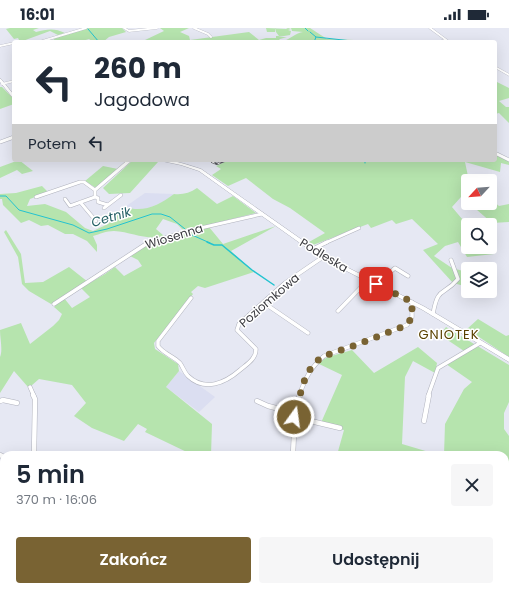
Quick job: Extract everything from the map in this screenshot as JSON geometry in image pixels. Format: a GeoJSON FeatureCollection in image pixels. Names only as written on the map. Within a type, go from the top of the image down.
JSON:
{"type":"FeatureCollection","features":[{"type":"Feature","properties":{"kind":"street"},"geometry":{"type":"LineString","coordinates":[[46,40],[86,28]]}},
{"type":"Feature","properties":{"kind":"street"},"geometry":{"type":"LineString","coordinates":[[124,28],[129,32],[157,28]]}},
{"type":"Feature","properties":{"kind":"street"},"geometry":{"type":"LineString","coordinates":[[196,28],[208,34],[210,37]]}},
{"type":"Feature","properties":{"kind":"street"},"geometry":{"type":"LineString","coordinates":[[430,28],[446,40]]}},
{"type":"Feature","properties":{"kind":"street"},"geometry":{"type":"LineString","coordinates":[[0,46],[12,44]]}},
{"type":"Feature","properties":{"kind":"street"},"geometry":{"type":"LineString","coordinates":[[497,68],[509,75]]}},
{"type":"Feature","properties":{"kind":"street"},"geometry":{"type":"LineString","coordinates":[[1,82],[12,81]]}},
{"type":"Feature","properties":{"kind":"street"},"geometry":{"type":"LineString","coordinates":[[1,82],[12,95]]}},
{"type":"Feature","properties":{"kind":"street"},"geometry":{"type":"LineString","coordinates":[[0,142],[12,138]]}},
{"type":"Feature","properties":{"kind":"street"},"geometry":{"type":"LineString","coordinates":[[497,154],[509,160]]}},
{"type":"Feature","properties":{"kind":"street"},"geometry":{"type":"LineString","coordinates":[[108,206],[98,202],[98,198],[95,197],[95,190],[128,162]]}},
{"type":"Feature","properties":{"kind":"street","name":"Podleska"},"geometry":{"type":"LineString","coordinates":[[172,162],[200,170],[312,250],[412,302],[509,360]]}},
{"type":"Feature","properties":{"kind":"street"},"geometry":{"type":"LineString","coordinates":[[36,198],[80,182],[84,182],[95,190]]}},
{"type":"Feature","properties":{"kind":"street"},"geometry":{"type":"LineString","coordinates":[[104,208],[120,195]]}},
{"type":"Feature","properties":{"kind":"street"},"geometry":{"type":"LineString","coordinates":[[65,199],[70,206],[95,197]]}},
{"type":"Feature","properties":{"kind":"street"},"geometry":{"type":"LineString","coordinates":[[80,202],[96,221]]}},
{"type":"Feature","properties":{"kind":"street","name":"Wiosenna"},"geometry":{"type":"LineString","coordinates":[[54,304],[146,244],[183,232],[262,214]]}},
{"type":"Feature","properties":{"kind":"street"},"geometry":{"type":"LineString","coordinates":[[312,250],[359,228]]}},
{"type":"Feature","properties":{"kind":"street","name":"Poziomkowa"},"geometry":{"type":"LineString","coordinates":[[191,298],[158,341],[158,346],[179,362],[189,376],[199,383],[208,385],[223,384],[255,357],[256,349],[240,334],[236,327],[286,283],[324,257]]}},
{"type":"Feature","properties":{"kind":"street"},"geometry":{"type":"LineString","coordinates":[[433,314],[435,299],[438,294],[450,287],[458,279],[450,260]]}},
{"type":"Feature","properties":{"kind":"street"},"geometry":{"type":"LineString","coordinates":[[376,284],[395,268],[408,276]]}},
{"type":"Feature","properties":{"kind":"street"},"geometry":{"type":"LineString","coordinates":[[338,311],[368,280]]}},
{"type":"Feature","properties":{"kind":"street"},"geometry":{"type":"LineString","coordinates":[[293,451],[294,415],[308,372],[320,358],[407,325],[412,317],[412,302]]}},
{"type":"Feature","properties":{"kind":"street"},"geometry":{"type":"LineString","coordinates":[[264,303],[308,333]]}},
{"type":"Feature","properties":{"kind":"street"},"geometry":{"type":"LineString","coordinates":[[424,421],[429,393],[438,368],[480,343]]}},
{"type":"Feature","properties":{"kind":"street"},"geometry":{"type":"LineString","coordinates":[[30,387],[35,399],[34,451]]}},
{"type":"Feature","properties":{"kind":"street"},"geometry":{"type":"LineString","coordinates":[[0,401],[3,400],[17,403]]}},
{"type":"Feature","properties":{"kind":"street"},"geometry":{"type":"LineString","coordinates":[[258,401],[294,415],[340,428]]}},
{"type":"Feature","properties":{"kind":"shaded area"},"geometry":{"type":"Polygon","coordinates":[[[145,193],[174,194],[163,202],[146,209],[135,210],[125,207],[145,193]]]}},
{"type":"Feature","properties":{"kind":"shaded area"},"geometry":{"type":"Polygon","coordinates":[[[179,371],[215,397],[199,412],[166,387],[179,371]]]}},
{"type":"Feature","properties":{"kind":"green space"},"geometry":{"type":"Polygon","coordinates":[[[39,28],[33,30],[36,32],[54,30],[65,33],[58,35],[50,31],[25,40],[19,40],[18,38],[14,39],[6,29],[39,28]]]}},
{"type":"Feature","properties":{"kind":"green space"},"geometry":{"type":"Polygon","coordinates":[[[89,28],[122,28],[126,32],[109,37],[105,40],[53,39],[89,28]]]}},
{"type":"Feature","properties":{"kind":"green space"},"geometry":{"type":"Polygon","coordinates":[[[160,28],[189,28],[180,32],[189,36],[190,40],[145,40],[164,31],[160,28]]]}},
{"type":"Feature","properties":{"kind":"green space"},"geometry":{"type":"Polygon","coordinates":[[[266,28],[276,28],[275,32],[267,32],[266,28]]]}},
{"type":"Feature","properties":{"kind":"green space"},"geometry":{"type":"Polygon","coordinates":[[[276,28],[291,29],[288,30],[291,31],[290,35],[278,37],[287,37],[280,39],[259,40],[276,38],[276,36],[279,36],[276,32],[276,28]]]}},
{"type":"Feature","properties":{"kind":"green space"},"geometry":{"type":"Polygon","coordinates":[[[291,28],[310,28],[327,39],[354,40],[286,40],[303,32],[292,31],[291,28]]]}},
{"type":"Feature","properties":{"kind":"green space"},"geometry":{"type":"Polygon","coordinates":[[[249,32],[259,40],[190,40],[249,32]]]}},
{"type":"Feature","properties":{"kind":"green space"},"geometry":{"type":"Polygon","coordinates":[[[497,82],[509,88],[509,98],[499,101],[506,107],[509,107],[509,123],[499,113],[497,114],[497,82]]]}},
{"type":"Feature","properties":{"kind":"green space"},"geometry":{"type":"Polygon","coordinates":[[[0,87],[2,87],[12,97],[12,105],[0,109],[0,87]]]}},
{"type":"Feature","properties":{"kind":"green space"},"geometry":{"type":"Polygon","coordinates":[[[497,155],[509,160],[509,165],[501,163],[500,172],[465,162],[497,162],[497,155]]]}},
{"type":"Feature","properties":{"kind":"green space"},"geometry":{"type":"Polygon","coordinates":[[[14,162],[22,162],[33,171],[22,174],[17,170],[0,178],[0,167],[14,162]]]}},
{"type":"Feature","properties":{"kind":"green space"},"geometry":{"type":"Polygon","coordinates":[[[131,162],[158,162],[130,193],[109,194],[103,188],[131,162]]]}},
{"type":"Feature","properties":{"kind":"green space"},"geometry":{"type":"Polygon","coordinates":[[[225,162],[465,162],[468,174],[461,174],[461,197],[452,207],[461,218],[461,247],[458,242],[445,246],[434,256],[452,268],[461,270],[461,285],[453,283],[423,250],[438,244],[412,219],[396,224],[392,220],[371,228],[368,224],[313,245],[309,242],[325,233],[290,208],[273,199],[246,178],[228,186],[212,175],[221,169],[216,166],[225,162]]]}},
{"type":"Feature","properties":{"kind":"green space"},"geometry":{"type":"Polygon","coordinates":[[[103,166],[118,169],[96,188],[85,181],[103,166]]]}},
{"type":"Feature","properties":{"kind":"green space"},"geometry":{"type":"Polygon","coordinates":[[[42,186],[48,192],[30,199],[27,206],[45,204],[66,212],[85,228],[93,231],[108,224],[125,207],[139,209],[151,207],[163,202],[174,194],[186,193],[197,188],[217,204],[233,196],[256,213],[184,231],[177,224],[163,219],[156,229],[164,236],[158,237],[145,237],[114,231],[106,232],[93,236],[97,245],[97,252],[87,241],[73,234],[65,234],[48,225],[41,226],[29,220],[21,223],[3,205],[2,199],[0,199],[0,194],[16,193],[42,186]]]}},
{"type":"Feature","properties":{"kind":"green space"},"geometry":{"type":"Polygon","coordinates":[[[497,204],[499,206],[509,204],[509,222],[497,223],[497,218],[486,218],[477,210],[497,210],[497,204]]]}},
{"type":"Feature","properties":{"kind":"green space"},"geometry":{"type":"Polygon","coordinates":[[[276,226],[231,251],[254,272],[205,288],[198,286],[191,292],[193,294],[154,343],[155,349],[178,364],[179,371],[166,387],[212,424],[211,451],[185,451],[145,432],[147,429],[138,424],[124,441],[92,428],[74,416],[86,403],[72,385],[39,379],[28,387],[14,371],[0,393],[0,330],[21,323],[30,344],[59,320],[62,314],[54,307],[64,298],[72,308],[90,297],[81,288],[115,267],[124,276],[142,266],[138,260],[130,256],[151,243],[186,232],[209,227],[223,244],[276,226]]]}},
{"type":"Feature","properties":{"kind":"green space"},"geometry":{"type":"Polygon","coordinates":[[[6,230],[21,254],[25,283],[43,282],[69,267],[88,282],[51,304],[29,291],[22,284],[18,257],[4,232],[6,230]]]}},
{"type":"Feature","properties":{"kind":"green space"},"geometry":{"type":"Polygon","coordinates":[[[465,254],[494,254],[467,257],[465,254]]]}},
{"type":"Feature","properties":{"kind":"green space"},"geometry":{"type":"Polygon","coordinates":[[[478,319],[506,336],[509,335],[509,357],[467,329],[478,319]]]}},
{"type":"Feature","properties":{"kind":"green space"},"geometry":{"type":"Polygon","coordinates":[[[446,327],[509,365],[509,402],[504,413],[504,429],[509,436],[509,451],[444,451],[445,424],[464,389],[472,382],[446,364],[467,353],[440,335],[446,327]]]}},
{"type":"Feature","properties":{"kind":"green space"},"geometry":{"type":"Polygon","coordinates":[[[418,347],[437,363],[435,373],[413,361],[405,377],[402,444],[426,451],[338,451],[344,430],[320,425],[342,375],[317,363],[328,357],[352,350],[374,373],[418,347]]]}},
{"type":"Feature","properties":{"kind":"waterway"},"geometry":{"type":"LineString","coordinates":[[305,28],[308,31]]}},
{"type":"Feature","properties":{"kind":"waterway"},"geometry":{"type":"LineString","coordinates":[[88,29],[97,40]]}},
{"type":"Feature","properties":{"kind":"waterway"},"geometry":{"type":"LineString","coordinates":[[310,32],[316,37]]}},
{"type":"Feature","properties":{"kind":"waterway"},"geometry":{"type":"LineString","coordinates":[[316,37],[343,40]]}},
{"type":"Feature","properties":{"kind":"waterway","name":"Cetnik"},"geometry":{"type":"LineString","coordinates":[[0,196],[6,196],[19,210],[73,225],[89,233],[107,229],[152,214],[161,214],[170,217],[185,229]]}},
{"type":"Feature","properties":{"kind":"waterway","name":"Cetnik"},"geometry":{"type":"LineString","coordinates":[[192,235],[210,243]]}},
{"type":"Feature","properties":{"kind":"waterway","name":"Cetnik"},"geometry":{"type":"LineString","coordinates":[[207,242],[214,245],[222,245],[252,270],[274,285]]}},
{"type":"Feature","properties":{"kind":"railway"},"geometry":{"type":"LineString","coordinates":[[212,162],[217,164],[222,162]]}},
{"type":"Feature","properties":{"kind":"district","name":"GNIOTEK"},"geometry":{"type":"Point","coordinates":[449,334]}},
{"type":"Feature","properties":{"kind":"route"},"geometry":{"type":"LineString","coordinates":[[294,417],[303,384],[308,372],[320,358],[330,353],[402,328],[410,322],[412,317],[412,302],[376,284]]}}]}
